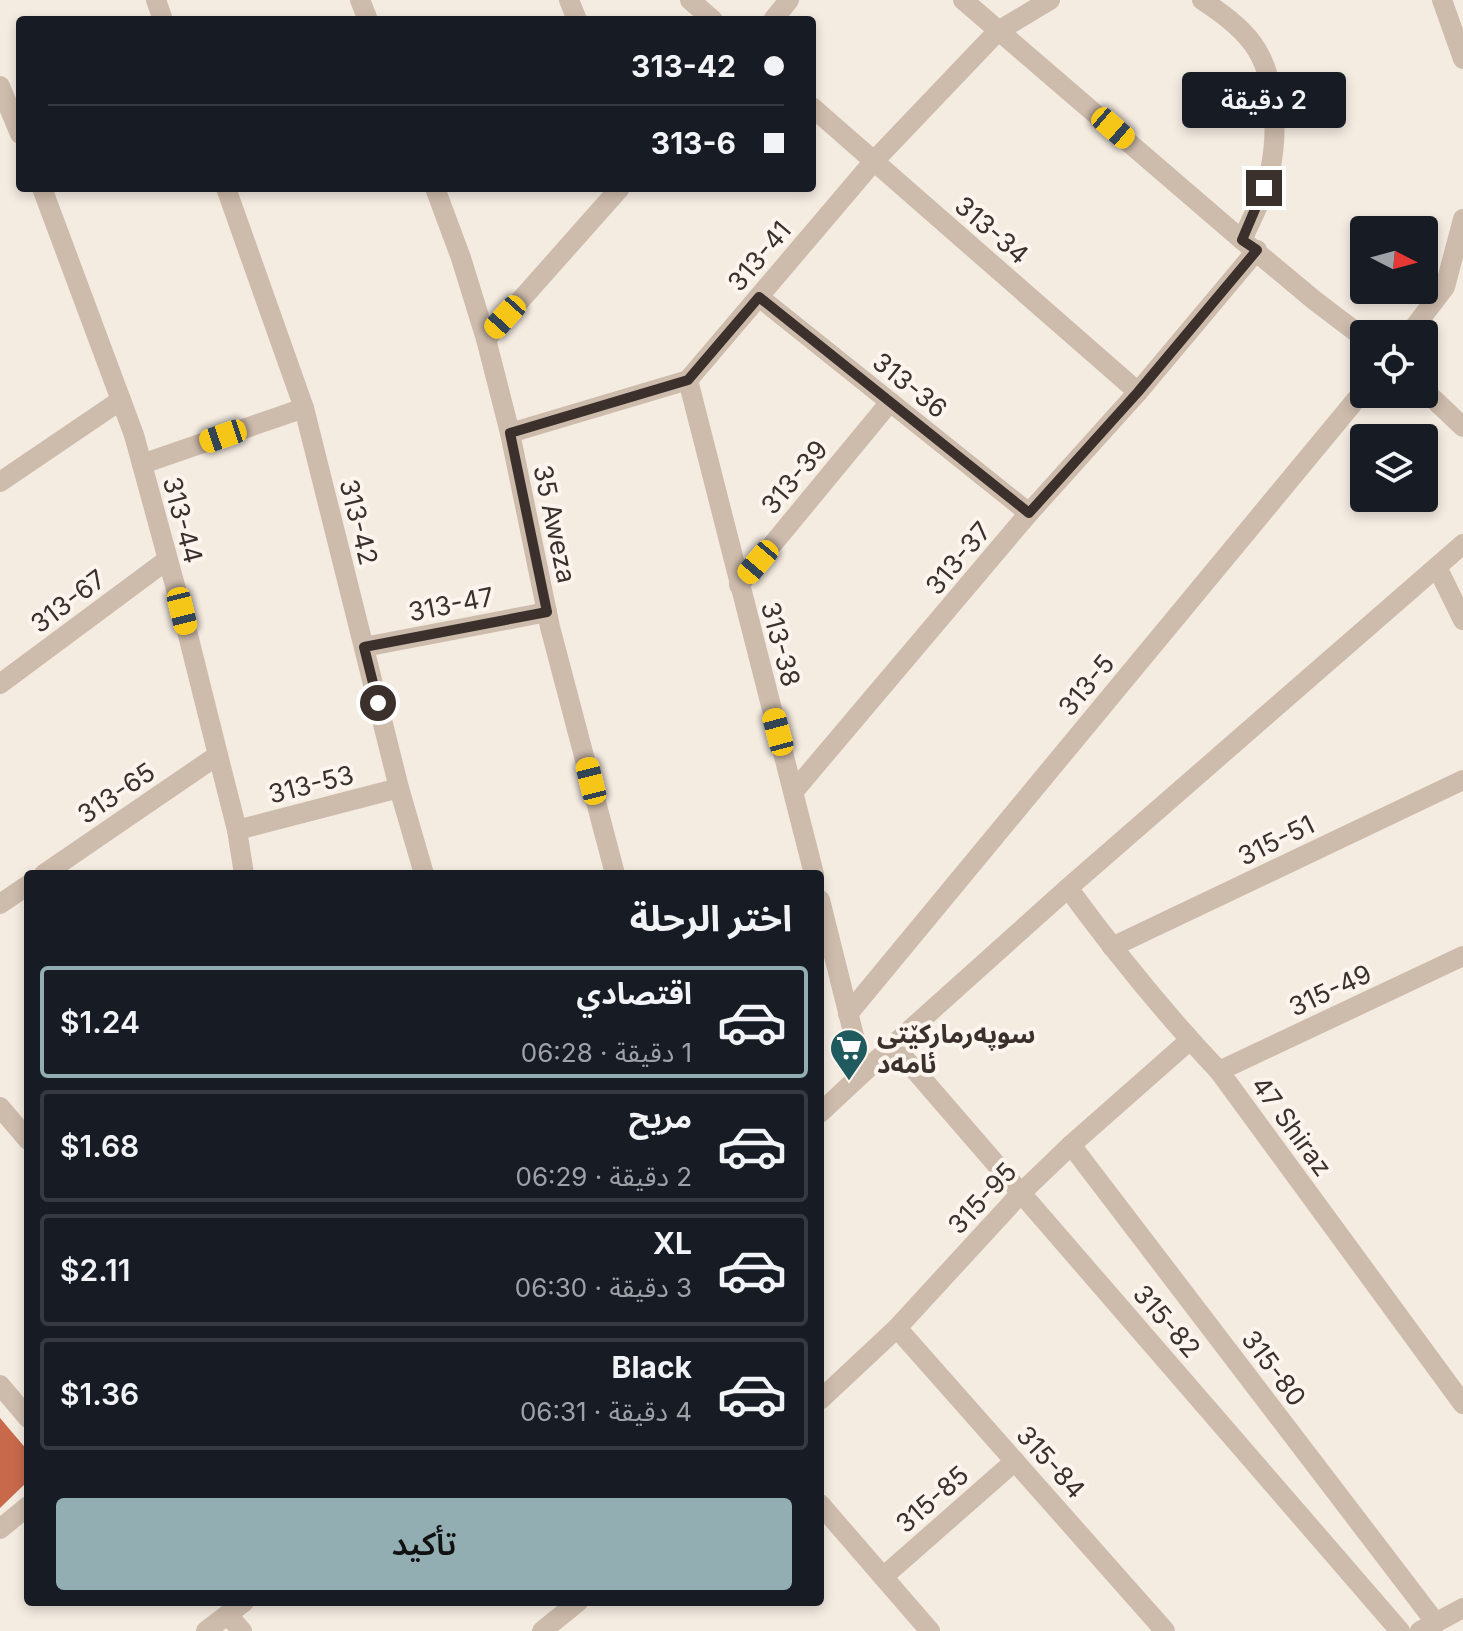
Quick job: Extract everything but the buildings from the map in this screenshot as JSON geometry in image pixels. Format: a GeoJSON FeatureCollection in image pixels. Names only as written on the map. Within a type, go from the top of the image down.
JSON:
{"type":"FeatureCollection","features":[{"type":"Feature","properties":{"kind":"street"},"geometry":{"type":"LineString","coordinates":[[690,0],[708,16]]}},
{"type":"Feature","properties":{"kind":"street"},"geometry":{"type":"LineString","coordinates":[[776,16],[789,0]]}},
{"type":"Feature","properties":{"kind":"street"},"geometry":{"type":"LineString","coordinates":[[963,0],[1350,327]]}},
{"type":"Feature","properties":{"kind":"street","name":"313-41"},"geometry":{"type":"LineString","coordinates":[[688,380],[874,161],[998,31],[1050,0]]}},
{"type":"Feature","properties":{"kind":"street","name":"313-37"},"geometry":{"type":"LineString","coordinates":[[794,791],[1029,513],[1138,392],[1249,245],[1270,173],[1275,139],[1270,80],[1254,45],[1225,16],[1202,0]]}},
{"type":"Feature","properties":{"kind":"street"},"geometry":{"type":"LineString","coordinates":[[1442,0],[1463,59]]}},
{"type":"Feature","properties":{"kind":"street"},"geometry":{"type":"LineString","coordinates":[[0,86],[16,124]]}},
{"type":"Feature","properties":{"kind":"street","name":"313-34"},"geometry":{"type":"LineString","coordinates":[[816,110],[1138,392]]}},
{"type":"Feature","properties":{"kind":"street","name":"313-44"},"geometry":{"type":"LineString","coordinates":[[43,192],[134,435],[182,611],[237,830],[243,870]]}},
{"type":"Feature","properties":{"kind":"street","name":"313-42"},"geometry":{"type":"LineString","coordinates":[[227,192],[304,408],[399,788],[423,870]]}},
{"type":"Feature","properties":{"kind":"street","name":"35 Aweza"},"geometry":{"type":"LineString","coordinates":[[436,192],[486,339],[510,433],[547,612],[614,870]]}},
{"type":"Feature","properties":{"kind":"street"},"geometry":{"type":"LineString","coordinates":[[486,339],[616,192]]}},
{"type":"Feature","properties":{"kind":"street"},"geometry":{"type":"LineString","coordinates":[[1445,287],[1463,219]]}},
{"type":"Feature","properties":{"kind":"street"},"geometry":{"type":"LineString","coordinates":[[1420,320],[1445,287],[1463,272]]}},
{"type":"Feature","properties":{"kind":"street","name":"313-36"},"geometry":{"type":"LineString","coordinates":[[759,297],[1029,513]]}},
{"type":"Feature","properties":{"kind":"street"},"geometry":{"type":"LineString","coordinates":[[510,433],[688,380]]}},
{"type":"Feature","properties":{"kind":"street","name":"313-38"},"geometry":{"type":"LineString","coordinates":[[688,380],[813,870]]}},
{"type":"Feature","properties":{"kind":"street"},"geometry":{"type":"LineString","coordinates":[[0,482],[121,400]]}},
{"type":"Feature","properties":{"kind":"street","name":"313-39"},"geometry":{"type":"LineString","coordinates":[[739,585],[890,402]]}},
{"type":"Feature","properties":{"kind":"street"},"geometry":{"type":"LineString","coordinates":[[1438,403],[1463,427]]}},
{"type":"Feature","properties":{"kind":"street","name":"313-5"},"geometry":{"type":"LineString","coordinates":[[848,1014],[1350,407]]}},
{"type":"Feature","properties":{"kind":"street"},"geometry":{"type":"LineString","coordinates":[[142,464],[304,408]]}},
{"type":"Feature","properties":{"kind":"street"},"geometry":{"type":"LineString","coordinates":[[824,1109],[1068,888],[1463,544]]}},
{"type":"Feature","properties":{"kind":"street","name":"313-67"},"geometry":{"type":"LineString","coordinates":[[0,684],[167,560]]}},
{"type":"Feature","properties":{"kind":"street"},"geometry":{"type":"LineString","coordinates":[[1437,567],[1463,620]]}},
{"type":"Feature","properties":{"kind":"street","name":"313-47"},"geometry":{"type":"LineString","coordinates":[[364,647],[547,612]]}},
{"type":"Feature","properties":{"kind":"street","name":"313-65"},"geometry":{"type":"LineString","coordinates":[[50,870],[218,755]]}},
{"type":"Feature","properties":{"kind":"street","name":"315-51"},"geometry":{"type":"LineString","coordinates":[[1112,947],[1461,785]]}},
{"type":"Feature","properties":{"kind":"street","name":"313-53"},"geometry":{"type":"LineString","coordinates":[[237,830],[399,788]]}},
{"type":"Feature","properties":{"kind":"street"},"geometry":{"type":"LineString","coordinates":[[0,904],[24,888]]}},
{"type":"Feature","properties":{"kind":"street","name":"47 Shiraz"},"geometry":{"type":"LineString","coordinates":[[1068,888],[1112,947],[1219,1071],[1455,1381],[1463,1404]]}},
{"type":"Feature","properties":{"kind":"street"},"geometry":{"type":"LineString","coordinates":[[824,916],[863,1072]]}},
{"type":"Feature","properties":{"kind":"street","name":"315-49"},"geometry":{"type":"LineString","coordinates":[[1219,1071],[1463,956]]}},
{"type":"Feature","properties":{"kind":"street","name":"315-95"},"geometry":{"type":"LineString","coordinates":[[824,1396],[897,1328],[1022,1192],[1190,1040]]}},
{"type":"Feature","properties":{"kind":"street","name":"315-82"},"geometry":{"type":"LineString","coordinates":[[893,1045],[1400,1631]]}},
{"type":"Feature","properties":{"kind":"street"},"geometry":{"type":"LineString","coordinates":[[0,1107],[24,1135]]}},
{"type":"Feature","properties":{"kind":"street","name":"315-80"},"geometry":{"type":"LineString","coordinates":[[1071,1145],[1428,1627]]}},
{"type":"Feature","properties":{"kind":"street","name":"315-84"},"geometry":{"type":"LineString","coordinates":[[897,1328],[1165,1631]]}},
{"type":"Feature","properties":{"kind":"street"},"geometry":{"type":"LineString","coordinates":[[0,1385],[24,1413]]}},
{"type":"Feature","properties":{"kind":"street","name":"315-85"},"geometry":{"type":"LineString","coordinates":[[883,1577],[1015,1461]]}},
{"type":"Feature","properties":{"kind":"street"},"geometry":{"type":"LineString","coordinates":[[0,1529],[24,1509]]}},
{"type":"Feature","properties":{"kind":"street"},"geometry":{"type":"LineString","coordinates":[[824,1509],[930,1631]]}},
{"type":"Feature","properties":{"kind":"street"},"geometry":{"type":"LineString","coordinates":[[542,1631],[573,1606]]}},
{"type":"Feature","properties":{"kind":"street"},"geometry":{"type":"LineString","coordinates":[[206,1631],[236,1608],[242,1631]]}},
{"type":"Feature","properties":{"kind":"street"},"geometry":{"type":"LineString","coordinates":[[1428,1627],[1463,1608]]}},
{"type":"Feature","properties":{"kind":"place","name":"سوپەرمارکێتی ئامەد"},"geometry":{"type":"Point","coordinates":[849,1082]}},
{"type":"Feature","properties":{"kind":"route"},"geometry":{"type":"LineString","coordinates":[[378,703],[364,647],[547,612],[510,433],[688,380],[759,297],[1029,513],[1138,392],[1257,250],[1242,240],[1264,188]]}}]}
